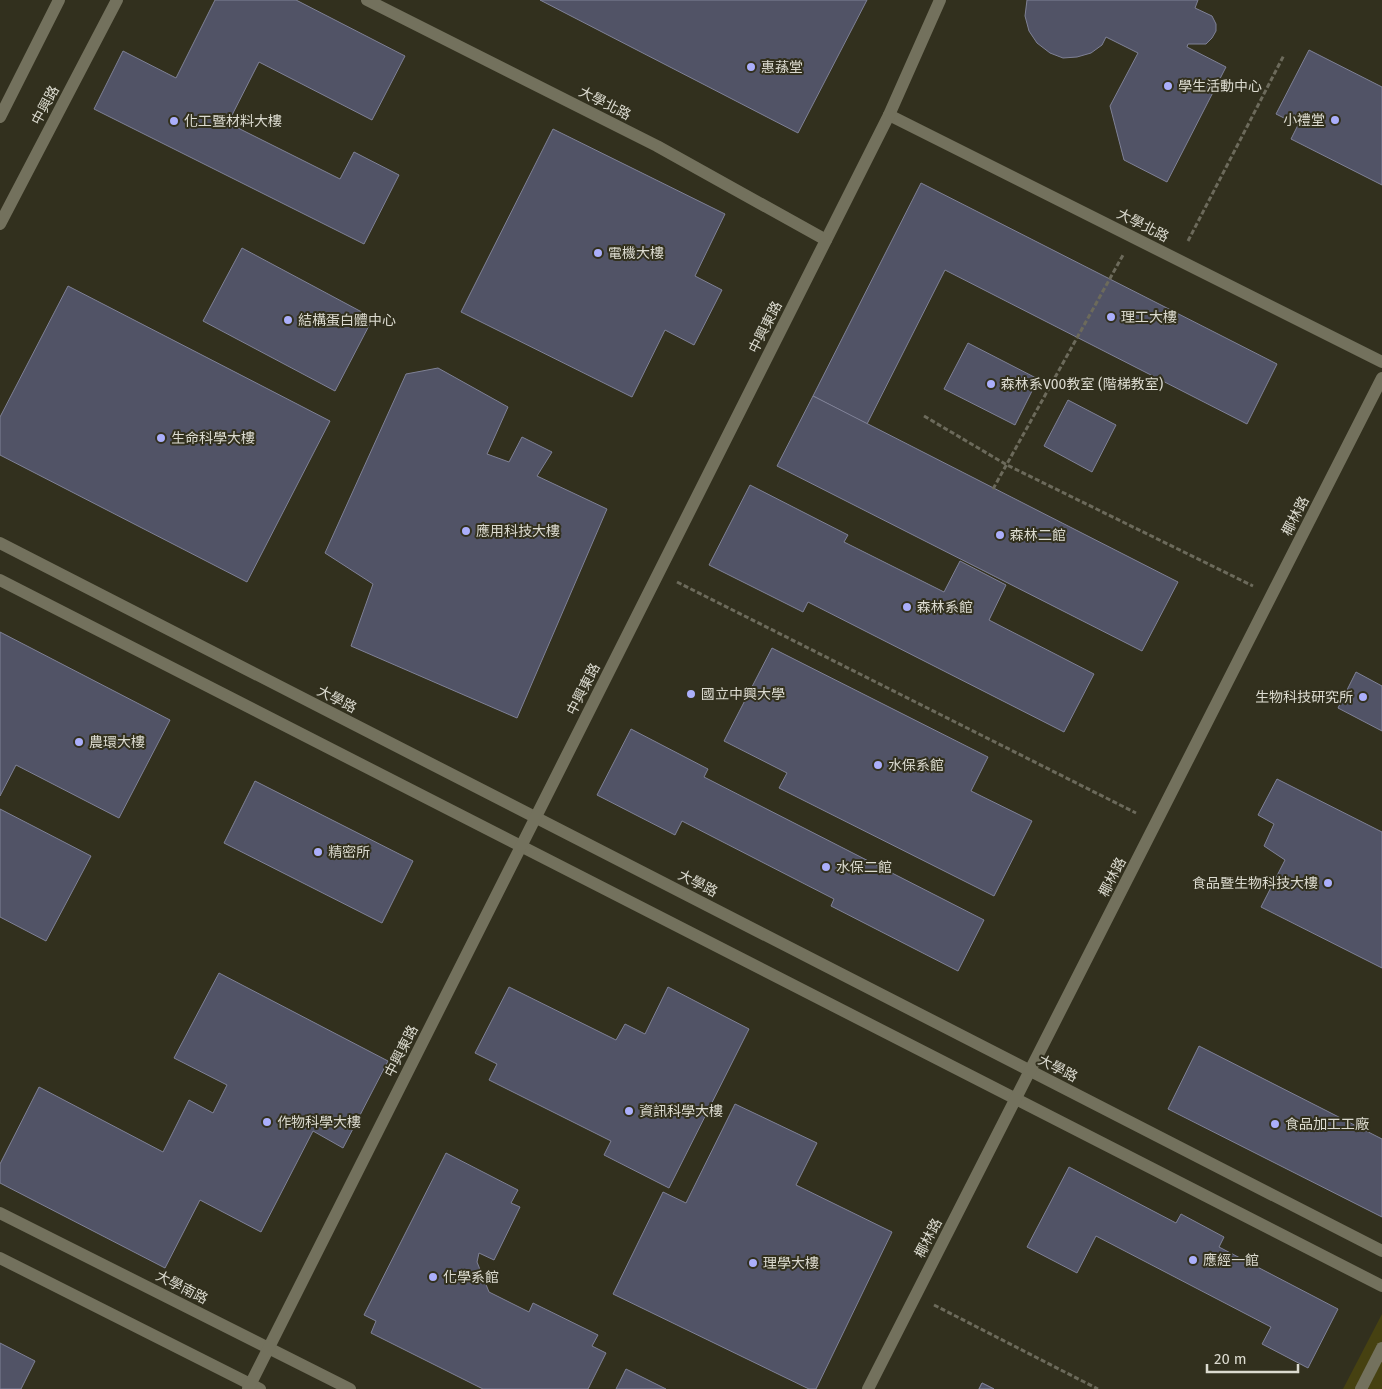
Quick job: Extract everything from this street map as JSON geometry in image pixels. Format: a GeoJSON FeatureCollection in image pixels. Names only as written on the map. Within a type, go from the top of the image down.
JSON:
{"type":"FeatureCollection","features":[{"type":"Feature","properties":{"kind":"street"},"geometry":{"type":"LineString","coordinates":[[0,117],[59,0]]}},
{"type":"Feature","properties":{"kind":"street","name":"中興路"},"geometry":{"type":"LineString","coordinates":[[0,224],[117,0]]}},
{"type":"Feature","properties":{"kind":"street","name":"大學北路"},"geometry":{"type":"LineString","coordinates":[[367,0],[657,146],[826,240]]}},
{"type":"Feature","properties":{"kind":"street","name":"中興東路"},"geometry":{"type":"LineString","coordinates":[[253,1387],[268,1348],[889,115],[940,0]]}},
{"type":"Feature","properties":{"kind":"street","name":"大學北路"},"geometry":{"type":"LineString","coordinates":[[889,115],[1382,362]]}},
{"type":"Feature","properties":{"kind":"street","name":"椰林路"},"geometry":{"type":"LineString","coordinates":[[868,1389],[1382,378]]}},
{"type":"Feature","properties":{"kind":"street","name":"大學路"},"geometry":{"type":"LineString","coordinates":[[0,543],[1382,1251]]}},
{"type":"Feature","properties":{"kind":"street"},"geometry":{"type":"LineString","coordinates":[[0,580],[1382,1286]]}},
{"type":"Feature","properties":{"kind":"street","name":"大學南路"},"geometry":{"type":"LineString","coordinates":[[0,1213],[350,1389]]}},
{"type":"Feature","properties":{"kind":"street"},"geometry":{"type":"LineString","coordinates":[[0,1258],[253,1387]]}},
{"type":"Feature","properties":{"kind":"street"},"geometry":{"type":"LineString","coordinates":[[1361,1389],[1382,1348]]}},
{"type":"Feature","properties":{"kind":"path"},"geometry":{"type":"LineString","coordinates":[[1178,260],[1284,56]]}},
{"type":"Feature","properties":{"kind":"path"},"geometry":{"type":"LineString","coordinates":[[993,489],[1134,237]]}},
{"type":"Feature","properties":{"kind":"path"},"geometry":{"type":"LineString","coordinates":[[924,416],[1007,465],[1272,595]]}},
{"type":"Feature","properties":{"kind":"path"},"geometry":{"type":"LineString","coordinates":[[659,572],[1156,823]]}},
{"type":"Feature","properties":{"kind":"path"},"geometry":{"type":"LineString","coordinates":[[916,1295],[1098,1389]]}},
{"type":"Feature","properties":{"kind":"shaded area"},"geometry":{"type":"Polygon","coordinates":[[[1382,1314],[1382,1389],[1343,1389],[1382,1314]]]}},
{"type":"Feature","properties":{"kind":"building","name":"化工暨材料大樓"},"geometry":{"type":"Polygon","coordinates":[[[215,0],[296,0],[405,56],[372,120],[259,62],[228,123],[340,179],[354,152],[399,175],[364,244],[94,109],[123,51],[176,78],[215,0]]]}},
{"type":"Feature","properties":{"kind":"building","name":"惠蓀堂"},"geometry":{"type":"Polygon","coordinates":[[[540,0],[867,0],[798,133],[540,0]]]}},
{"type":"Feature","properties":{"kind":"building","name":"學生活動中心"},"geometry":{"type":"Polygon","coordinates":[[[1027,0],[1198,0],[1195,8],[1212,16],[1216,24],[1216,31],[1212,38],[1206,44],[1188,44],[1187,47],[1226,67],[1167,182],[1124,160],[1110,106],[1138,53],[1106,37],[1102,45],[1091,53],[1077,57],[1063,58],[1050,53],[1037,43],[1029,31],[1025,16],[1027,0]]]}},
{"type":"Feature","properties":{"kind":"building","name":"小禮堂"},"geometry":{"type":"Polygon","coordinates":[[[1309,50],[1382,87],[1382,185],[1291,139],[1298,125],[1276,114],[1309,50]]]}},
{"type":"Feature","properties":{"kind":"building","name":"電機大樓"},"geometry":{"type":"Polygon","coordinates":[[[553,129],[725,214],[695,276],[722,290],[694,345],[665,330],[632,397],[461,312],[553,129]]]}},
{"type":"Feature","properties":{"kind":"building","name":"理工大樓"},"geometry":{"type":"Polygon","coordinates":[[[921,183],[1277,364],[1247,424],[945,270],[867,424],[813,396],[921,183]]]}},
{"type":"Feature","properties":{"kind":"building","name":"結構蛋白體中心"},"geometry":{"type":"Polygon","coordinates":[[[242,248],[373,318],[335,391],[203,321],[242,248]]]}},
{"type":"Feature","properties":{"kind":"building","name":"生命科學大樓"},"geometry":{"type":"Polygon","coordinates":[[[68,286],[330,421],[247,582],[0,455],[0,417],[68,286]]]}},
{"type":"Feature","properties":{"kind":"building","name":"森林系V00教室 (階梯教室)"},"geometry":{"type":"Polygon","coordinates":[[[968,343],[1038,379],[1015,425],[944,389],[968,343]]]}},
{"type":"Feature","properties":{"kind":"building","name":"應用科技大樓"},"geometry":{"type":"Polygon","coordinates":[[[438,368],[508,407],[487,454],[509,462],[522,437],[552,452],[537,476],[607,509],[517,718],[351,646],[373,584],[325,553],[406,374],[438,368]]]}},
{"type":"Feature","properties":{"kind":"building","name":"森林二館"},"geometry":{"type":"Polygon","coordinates":[[[813,396],[1178,582],[1142,651],[777,466],[813,396]]]}},
{"type":"Feature","properties":{"kind":"building"},"geometry":{"type":"Polygon","coordinates":[[[1068,400],[1116,425],[1092,472],[1044,446],[1068,400]]]}},
{"type":"Feature","properties":{"kind":"building","name":"森林系館"},"geometry":{"type":"Polygon","coordinates":[[[750,485],[848,535],[844,542],[944,592],[960,561],[1006,585],[989,620],[1094,674],[1064,732],[808,602],[803,612],[709,565],[750,485]]]}},
{"type":"Feature","properties":{"kind":"building","name":"農環大樓"},"geometry":{"type":"Polygon","coordinates":[[[0,632],[170,720],[119,818],[16,765],[0,796],[0,632]]]}},
{"type":"Feature","properties":{"kind":"building","name":"水保系館"},"geometry":{"type":"Polygon","coordinates":[[[772,648],[988,757],[971,791],[1032,821],[994,896],[779,788],[787,773],[724,741],[772,648]]]}},
{"type":"Feature","properties":{"kind":"building","name":"生物科技研究所"},"geometry":{"type":"Polygon","coordinates":[[[1356,672],[1382,686],[1382,731],[1338,708],[1356,672]]]}},
{"type":"Feature","properties":{"kind":"building","name":"水保二館"},"geometry":{"type":"Polygon","coordinates":[[[631,729],[708,769],[704,777],[984,920],[958,971],[831,906],[834,899],[682,821],[675,835],[597,795],[631,729]]]}},
{"type":"Feature","properties":{"kind":"building","name":"食品暨生物科技大樓"},"geometry":{"type":"Polygon","coordinates":[[[1277,779],[1382,832],[1382,968],[1261,907],[1285,860],[1264,846],[1274,824],[1258,815],[1277,779]]]}},
{"type":"Feature","properties":{"kind":"building","name":"精密所"},"geometry":{"type":"Polygon","coordinates":[[[255,781],[413,861],[382,923],[224,843],[255,781]]]}},
{"type":"Feature","properties":{"kind":"building"},"geometry":{"type":"Polygon","coordinates":[[[0,809],[91,856],[46,941],[0,917],[0,809]]]}},
{"type":"Feature","properties":{"kind":"building","name":"作物科學大樓"},"geometry":{"type":"Polygon","coordinates":[[[219,973],[388,1061],[343,1148],[313,1131],[261,1232],[200,1200],[165,1268],[0,1183],[0,1164],[39,1087],[163,1152],[189,1100],[213,1113],[227,1085],[174,1058],[219,973]]]}},
{"type":"Feature","properties":{"kind":"building","name":"資訊科學大樓"},"geometry":{"type":"Polygon","coordinates":[[[509,987],[616,1040],[625,1024],[645,1034],[668,987],[749,1029],[669,1188],[604,1155],[611,1141],[489,1080],[497,1064],[475,1053],[509,987]]]}},
{"type":"Feature","properties":{"kind":"building","name":"食品加工工廠"},"geometry":{"type":"Polygon","coordinates":[[[1199,1046],[1382,1139],[1382,1217],[1168,1109],[1199,1046]]]}},
{"type":"Feature","properties":{"kind":"building","name":"理學大樓"},"geometry":{"type":"Polygon","coordinates":[[[735,1104],[817,1143],[796,1185],[892,1232],[816,1389],[809,1389],[613,1294],[663,1192],[686,1203],[735,1104]]]}},
{"type":"Feature","properties":{"kind":"building","name":"化學系館"},"geometry":{"type":"Polygon","coordinates":[[[446,1153],[518,1190],[511,1203],[520,1207],[494,1260],[479,1253],[477,1262],[489,1292],[529,1312],[533,1303],[598,1335],[592,1346],[606,1353],[588,1389],[483,1389],[371,1333],[376,1321],[364,1315],[446,1153]]]}},
{"type":"Feature","properties":{"kind":"building","name":"應經一館"},"geometry":{"type":"Polygon","coordinates":[[[1069,1167],[1176,1223],[1181,1214],[1224,1237],[1219,1247],[1338,1309],[1308,1368],[1262,1344],[1271,1327],[1096,1236],[1077,1273],[1027,1247],[1069,1167]]]}},
{"type":"Feature","properties":{"kind":"building"},"geometry":{"type":"Polygon","coordinates":[[[0,1343],[35,1361],[21,1389],[0,1389],[0,1343]]]}},
{"type":"Feature","properties":{"kind":"building"},"geometry":{"type":"Polygon","coordinates":[[[626,1369],[666,1389],[616,1389],[626,1369]]]}},
{"type":"Feature","properties":{"kind":"building"},"geometry":{"type":"Polygon","coordinates":[[[982,1383],[994,1389],[979,1389],[982,1383]]]}},
{"type":"Feature","properties":{"kind":"building"},"geometry":{"type":"Polygon","coordinates":[[[982,1383],[994,1389],[979,1389],[982,1383]]]}},
{"type":"Feature","properties":{"kind":"place","name":"惠蓀堂"},"geometry":{"type":"Point","coordinates":[751,67]}},
{"type":"Feature","properties":{"kind":"place","name":"學生活動中心"},"geometry":{"type":"Point","coordinates":[1168,86]}},
{"type":"Feature","properties":{"kind":"place","name":"小禮堂"},"geometry":{"type":"Point","coordinates":[1335,120]}},
{"type":"Feature","properties":{"kind":"place","name":"化工暨材料大樓"},"geometry":{"type":"Point","coordinates":[174,121]}},
{"type":"Feature","properties":{"kind":"place","name":"電機大樓"},"geometry":{"type":"Point","coordinates":[598,253]}},
{"type":"Feature","properties":{"kind":"place","name":"理工大樓"},"geometry":{"type":"Point","coordinates":[1111,317]}},
{"type":"Feature","properties":{"kind":"place","name":"結構蛋白體中心"},"geometry":{"type":"Point","coordinates":[288,320]}},
{"type":"Feature","properties":{"kind":"place","name":"森林系V00教室 (階梯教室)"},"geometry":{"type":"Point","coordinates":[991,384]}},
{"type":"Feature","properties":{"kind":"place","name":"生命科學大樓"},"geometry":{"type":"Point","coordinates":[161,438]}},
{"type":"Feature","properties":{"kind":"place","name":"應用科技大樓"},"geometry":{"type":"Point","coordinates":[466,531]}},
{"type":"Feature","properties":{"kind":"place","name":"森林二館"},"geometry":{"type":"Point","coordinates":[1000,535]}},
{"type":"Feature","properties":{"kind":"place","name":"森林系館"},"geometry":{"type":"Point","coordinates":[907,607]}},
{"type":"Feature","properties":{"kind":"place","name":"國立中興大學"},"geometry":{"type":"Point","coordinates":[691,694]}},
{"type":"Feature","properties":{"kind":"place","name":"生物科技研究所"},"geometry":{"type":"Point","coordinates":[1363,697]}},
{"type":"Feature","properties":{"kind":"place","name":"農環大樓"},"geometry":{"type":"Point","coordinates":[79,742]}},
{"type":"Feature","properties":{"kind":"place","name":"水保系館"},"geometry":{"type":"Point","coordinates":[878,765]}},
{"type":"Feature","properties":{"kind":"place","name":"精密所"},"geometry":{"type":"Point","coordinates":[318,852]}},
{"type":"Feature","properties":{"kind":"place","name":"水保二館"},"geometry":{"type":"Point","coordinates":[826,867]}},
{"type":"Feature","properties":{"kind":"place","name":"食品暨生物科技大樓"},"geometry":{"type":"Point","coordinates":[1328,883]}},
{"type":"Feature","properties":{"kind":"place","name":"資訊科學大樓"},"geometry":{"type":"Point","coordinates":[629,1111]}},
{"type":"Feature","properties":{"kind":"place","name":"作物科學大樓"},"geometry":{"type":"Point","coordinates":[267,1122]}},
{"type":"Feature","properties":{"kind":"place","name":"食品加工工廠"},"geometry":{"type":"Point","coordinates":[1275,1124]}},
{"type":"Feature","properties":{"kind":"place","name":"應經一館"},"geometry":{"type":"Point","coordinates":[1193,1260]}},
{"type":"Feature","properties":{"kind":"place","name":"理學大樓"},"geometry":{"type":"Point","coordinates":[753,1263]}},
{"type":"Feature","properties":{"kind":"place","name":"化學系館"},"geometry":{"type":"Point","coordinates":[433,1277]}}]}
